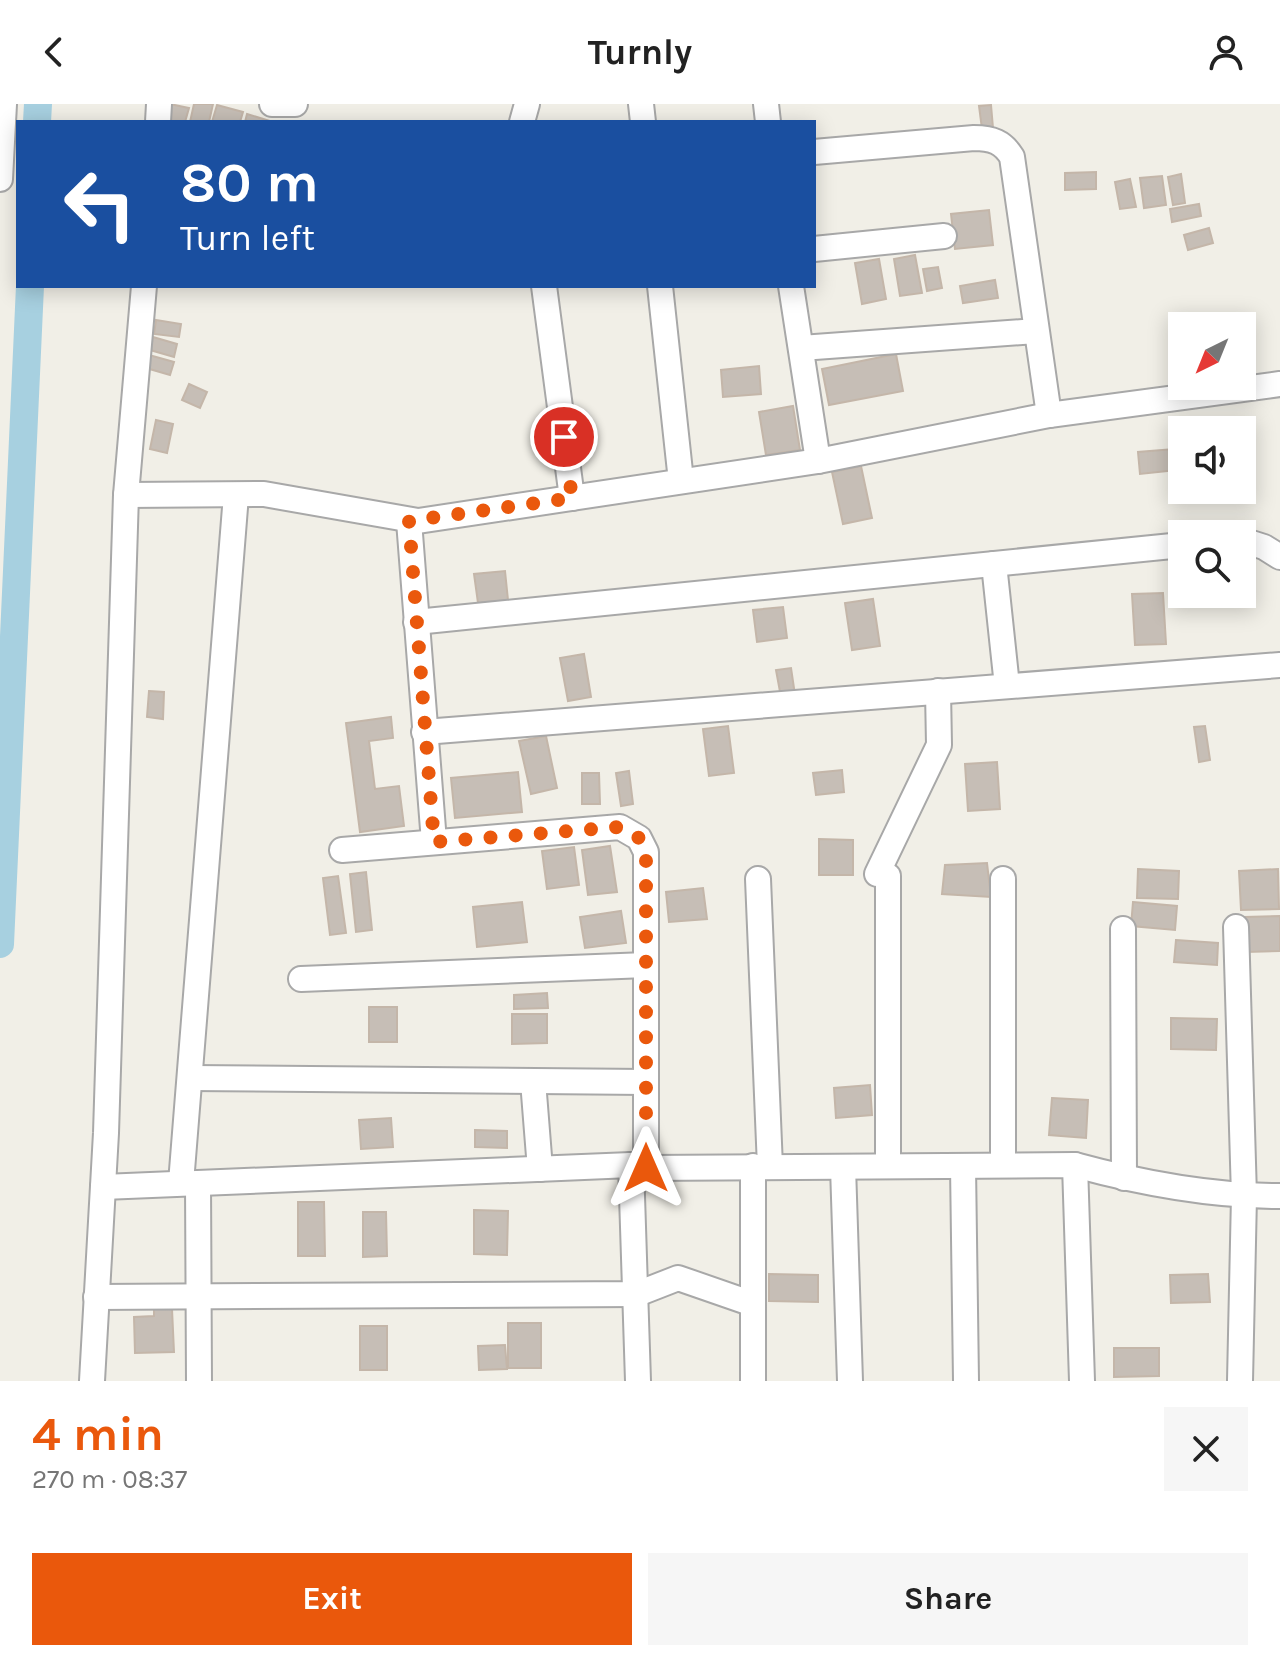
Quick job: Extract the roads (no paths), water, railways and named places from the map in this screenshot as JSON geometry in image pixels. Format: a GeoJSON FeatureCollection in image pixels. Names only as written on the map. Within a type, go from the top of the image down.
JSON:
{"type":"FeatureCollection","features":[{"type":"Feature","properties":{"kind":"street"},"geometry":{"type":"LineString","coordinates":[[0,179],[4,104]]}},
{"type":"Feature","properties":{"kind":"street"},"geometry":{"type":"LineString","coordinates":[[272,104],[295,104]]}},
{"type":"Feature","properties":{"kind":"street"},"geometry":{"type":"LineString","coordinates":[[816,152],[974,138],[999,142],[1012,157],[1049,415]]}},
{"type":"Feature","properties":{"kind":"street"},"geometry":{"type":"LineString","coordinates":[[816,249],[944,236]]}},
{"type":"Feature","properties":{"kind":"street"},"geometry":{"type":"LineString","coordinates":[[92,1381],[103,1187],[126,495],[144,288]]}},
{"type":"Feature","properties":{"kind":"street"},"geometry":{"type":"LineString","coordinates":[[544,288],[572,498]]}},
{"type":"Feature","properties":{"kind":"street"},"geometry":{"type":"LineString","coordinates":[[660,288],[681,481]]}},
{"type":"Feature","properties":{"kind":"street"},"geometry":{"type":"LineString","coordinates":[[791,288],[818,461]]}},
{"type":"Feature","properties":{"kind":"street"},"geometry":{"type":"LineString","coordinates":[[801,348],[1036,331]]}},
{"type":"Feature","properties":{"kind":"street"},"geometry":{"type":"LineString","coordinates":[[126,495],[275,495],[409,521],[818,461],[1049,415],[1280,384]]}},
{"type":"Feature","properties":{"kind":"street"},"geometry":{"type":"LineString","coordinates":[[199,1381],[199,1298],[190,1183],[190,1078],[236,495]]}},
{"type":"Feature","properties":{"kind":"street"},"geometry":{"type":"LineString","coordinates":[[409,521],[434,842]]}},
{"type":"Feature","properties":{"kind":"street"},"geometry":{"type":"LineString","coordinates":[[416,622],[1168,546]]}},
{"type":"Feature","properties":{"kind":"street"},"geometry":{"type":"LineString","coordinates":[[1256,546],[1280,557]]}},
{"type":"Feature","properties":{"kind":"street"},"geometry":{"type":"LineString","coordinates":[[994,564],[1007,686]]}},
{"type":"Feature","properties":{"kind":"street"},"geometry":{"type":"LineString","coordinates":[[424,732],[1280,665]]}},
{"type":"Feature","properties":{"kind":"street"},"geometry":{"type":"LineString","coordinates":[[888,1166],[882,875],[939,745],[938,691]]}},
{"type":"Feature","properties":{"kind":"street"},"geometry":{"type":"LineString","coordinates":[[342,850],[620,827],[630,830],[639,838],[646,852],[646,1082],[638,1166],[638,1381]]}},
{"type":"Feature","properties":{"kind":"street"},"geometry":{"type":"LineString","coordinates":[[753,1381],[753,1304],[762,1167],[758,879]]}},
{"type":"Feature","properties":{"kind":"street"},"geometry":{"type":"LineString","coordinates":[[1003,879],[1003,1165]]}},
{"type":"Feature","properties":{"kind":"street"},"geometry":{"type":"LineString","coordinates":[[1236,927],[1244,1196],[1240,1381]]}},
{"type":"Feature","properties":{"kind":"street"},"geometry":{"type":"LineString","coordinates":[[1123,929],[1124,1178]]}},
{"type":"Feature","properties":{"kind":"street"},"geometry":{"type":"LineString","coordinates":[[301,979],[646,965]]}},
{"type":"Feature","properties":{"kind":"street"},"geometry":{"type":"LineString","coordinates":[[190,1078],[646,1082]]}},
{"type":"Feature","properties":{"kind":"street"},"geometry":{"type":"LineString","coordinates":[[533,1081],[540,1169]]}},
{"type":"Feature","properties":{"kind":"street"},"geometry":{"type":"LineString","coordinates":[[103,1187],[638,1166],[1075,1165],[1124,1178],[1244,1196],[1280,1196]]}},
{"type":"Feature","properties":{"kind":"street"},"geometry":{"type":"LineString","coordinates":[[1075,1165],[1082,1381]]}},
{"type":"Feature","properties":{"kind":"street"},"geometry":{"type":"LineString","coordinates":[[963,1166],[966,1381]]}},
{"type":"Feature","properties":{"kind":"street"},"geometry":{"type":"LineString","coordinates":[[843,1167],[850,1381]]}},
{"type":"Feature","properties":{"kind":"street"},"geometry":{"type":"LineString","coordinates":[[96,1297],[637,1294],[678,1278],[753,1304]]}},
{"type":"Feature","properties":{"kind":"waterway"},"geometry":{"type":"LineString","coordinates":[[37,120],[38,104]]}},
{"type":"Feature","properties":{"kind":"waterway"},"geometry":{"type":"LineString","coordinates":[[0,944],[30,288]]}}]}
